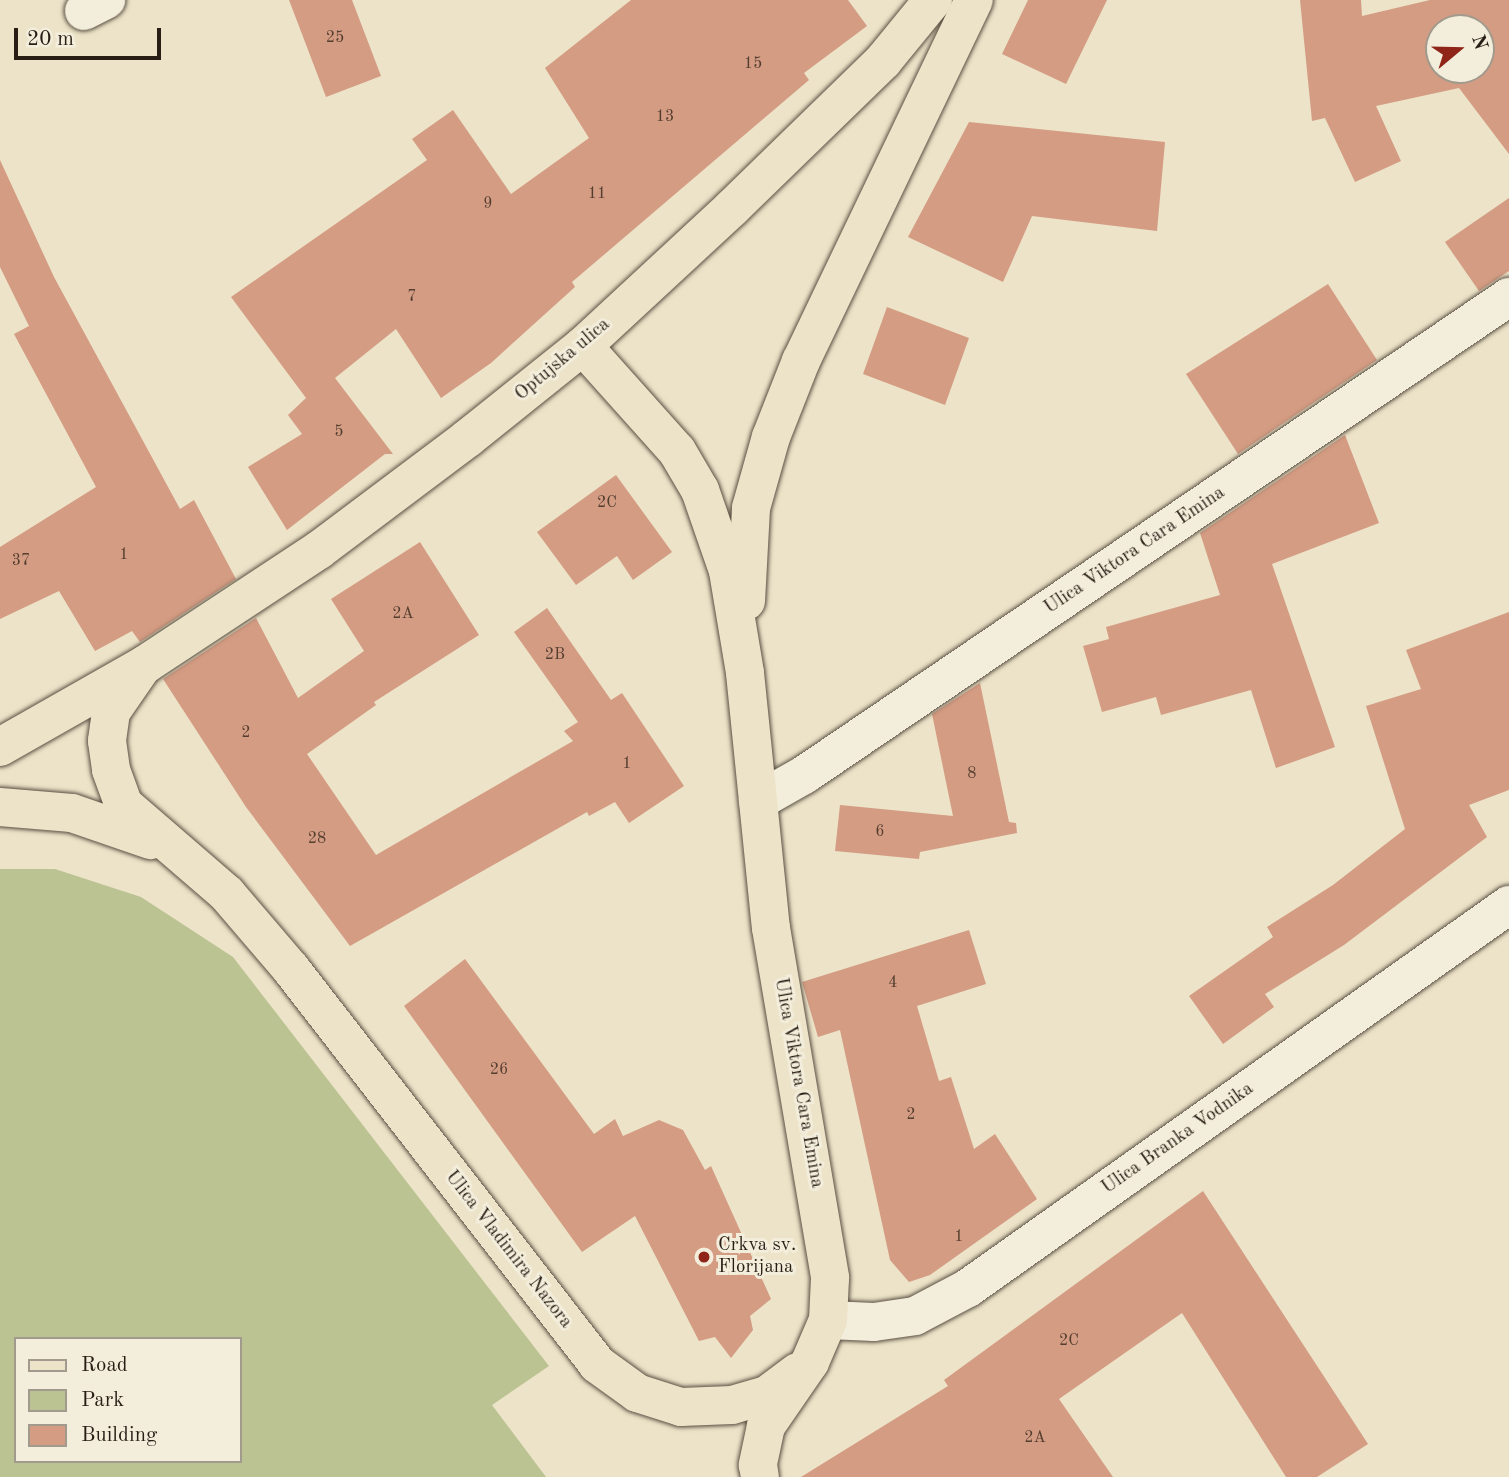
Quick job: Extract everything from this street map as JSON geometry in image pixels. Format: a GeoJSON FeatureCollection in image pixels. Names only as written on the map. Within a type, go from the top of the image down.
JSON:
{"type":"FeatureCollection","features":[{"type":"Feature","properties":{"kind":"main road","name":"Optujska ulica"},"geometry":{"type":"LineString","coordinates":[[146,664],[319,550],[583,346],[883,61],[933,0]]}},
{"type":"Feature","properties":{"kind":"main road"},"geometry":{"type":"LineString","coordinates":[[745,673],[751,508],[771,437],[801,361],[974,0]]}},
{"type":"Feature","properties":{"kind":"main road"},"geometry":{"type":"LineString","coordinates":[[583,346],[677,452],[700,490],[728,571],[745,673]]}},
{"type":"Feature","properties":{"kind":"main road"},"geometry":{"type":"LineString","coordinates":[[0,747],[146,664]]}},
{"type":"Feature","properties":{"kind":"main road","name":"Ulica Vladimira Nazora"},"geometry":{"type":"LineString","coordinates":[[146,664],[126,684],[111,712],[110,770],[124,805],[227,894],[291,969],[597,1364],[636,1393],[681,1407],[732,1405],[768,1395],[810,1362]]}},
{"type":"Feature","properties":{"kind":"main road","name":"Ulica Viktora Cara Emina"},"geometry":{"type":"LineString","coordinates":[[745,673],[771,928],[823,1222],[830,1278],[828,1320],[810,1362]]}},
{"type":"Feature","properties":{"kind":"main road"},"geometry":{"type":"LineString","coordinates":[[0,807],[72,813],[122,827],[183,855]]}},
{"type":"Feature","properties":{"kind":"main road"},"geometry":{"type":"LineString","coordinates":[[760,1477],[758,1465],[766,1426],[810,1362]]}},
{"type":"Feature","properties":{"kind":"street","name":"Ulica Viktora Cara Emina"},"geometry":{"type":"LineString","coordinates":[[758,801],[835,754],[1509,297]]}},
{"type":"Feature","properties":{"kind":"street","name":"Ulica Branka Vodnika"},"geometry":{"type":"LineString","coordinates":[[828,1320],[874,1322],[915,1315],[968,1288],[1509,905]]}},
{"type":"Feature","properties":{"kind":"green space"},"geometry":{"type":"Polygon","coordinates":[[[0,869],[55,869],[141,897],[233,957],[549,1366],[492,1405],[546,1477],[0,1477],[0,869]]]}},
{"type":"Feature","properties":{"kind":"building"},"geometry":{"type":"Polygon","coordinates":[[[289,0],[352,0],[381,76],[326,97],[289,0]]]}},
{"type":"Feature","properties":{"kind":"building"},"geometry":{"type":"Polygon","coordinates":[[[631,0],[848,0],[867,26],[804,73],[809,80],[572,282],[575,287],[491,363],[441,398],[396,329],[335,378],[393,454],[385,454],[287,530],[248,467],[302,434],[288,415],[306,398],[231,297],[427,160],[412,139],[453,110],[511,194],[589,138],[545,68],[631,0]]]}},
{"type":"Feature","properties":{"kind":"building"},"geometry":{"type":"Polygon","coordinates":[[[1028,0],[1107,0],[1066,84],[1002,54],[1028,0]]]}},
{"type":"Feature","properties":{"kind":"building"},"geometry":{"type":"Polygon","coordinates":[[[1300,0],[1361,0],[1362,16],[1430,0],[1509,0],[1509,154],[1459,88],[1376,106],[1401,161],[1355,182],[1325,118],[1312,121],[1300,0]]]}},
{"type":"Feature","properties":{"kind":"building"},"geometry":{"type":"Polygon","coordinates":[[[969,122],[1165,142],[1157,231],[1032,216],[1003,282],[908,237],[969,122]]]}},
{"type":"Feature","properties":{"kind":"building"},"geometry":{"type":"Polygon","coordinates":[[[0,160],[54,277],[180,509],[194,500],[236,579],[140,642],[132,631],[95,651],[59,591],[0,619],[0,547],[96,487],[14,334],[29,326],[0,267],[0,160]]]}},
{"type":"Feature","properties":{"kind":"building"},"geometry":{"type":"Polygon","coordinates":[[[1509,198],[1509,271],[1479,291],[1445,242],[1509,198]]]}},
{"type":"Feature","properties":{"kind":"building"},"geometry":{"type":"Polygon","coordinates":[[[1328,284],[1377,360],[1238,454],[1186,374],[1328,284]]]}},
{"type":"Feature","properties":{"kind":"building"},"geometry":{"type":"Polygon","coordinates":[[[887,307],[969,338],[945,405],[863,374],[887,307]]]}},
{"type":"Feature","properties":{"kind":"building"},"geometry":{"type":"Polygon","coordinates":[[[1345,435],[1379,523],[1272,564],[1335,747],[1276,768],[1251,690],[1161,715],[1156,697],[1102,712],[1083,646],[1109,639],[1106,627],[1220,595],[1200,533],[1345,435]]]}},
{"type":"Feature","properties":{"kind":"building"},"geometry":{"type":"Polygon","coordinates":[[[616,475],[672,552],[633,580],[617,556],[576,585],[537,532],[616,475]]]}},
{"type":"Feature","properties":{"kind":"building"},"geometry":{"type":"Polygon","coordinates":[[[420,542],[479,635],[374,702],[376,705],[307,754],[376,855],[573,741],[564,731],[578,722],[514,632],[547,608],[611,700],[622,693],[684,786],[629,823],[615,802],[589,816],[587,812],[350,946],[246,807],[163,679],[256,618],[298,698],[364,651],[331,599],[420,542]]]}},
{"type":"Feature","properties":{"kind":"building"},"geometry":{"type":"Polygon","coordinates":[[[1509,612],[1509,790],[1469,805],[1487,837],[1344,945],[1265,994],[1274,1007],[1223,1044],[1189,996],[1273,937],[1267,927],[1333,885],[1405,829],[1366,706],[1421,689],[1406,650],[1509,612]]]}},
{"type":"Feature","properties":{"kind":"building"},"geometry":{"type":"Polygon","coordinates":[[[980,683],[1009,822],[1016,823],[1017,833],[920,852],[919,859],[835,851],[840,805],[953,816],[932,714],[980,683]]]}},
{"type":"Feature","properties":{"kind":"building"},"geometry":{"type":"Polygon","coordinates":[[[969,930],[986,984],[917,1006],[939,1081],[951,1077],[974,1149],[995,1134],[1037,1199],[930,1275],[909,1282],[890,1260],[840,1030],[818,1037],[802,982],[969,930]]]}},
{"type":"Feature","properties":{"kind":"building"},"geometry":{"type":"Polygon","coordinates":[[[465,959],[594,1134],[615,1119],[623,1136],[659,1120],[683,1130],[705,1170],[711,1166],[771,1299],[750,1316],[753,1330],[731,1358],[715,1337],[699,1341],[635,1216],[582,1252],[404,1006],[465,959]]]}},
{"type":"Feature","properties":{"kind":"building"},"geometry":{"type":"Polygon","coordinates":[[[1203,1191],[1368,1444],[1317,1477],[1286,1477],[1182,1313],[1059,1399],[1113,1477],[801,1477],[948,1386],[944,1380],[1203,1191]]]}},
{"type":"Feature","properties":{"kind":"place","name":"Crkva sv. Florijana"},"geometry":{"type":"Point","coordinates":[704,1257]}}]}
